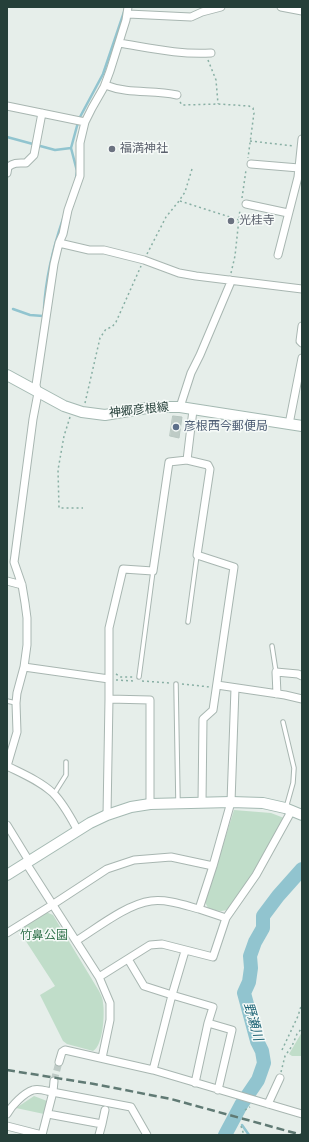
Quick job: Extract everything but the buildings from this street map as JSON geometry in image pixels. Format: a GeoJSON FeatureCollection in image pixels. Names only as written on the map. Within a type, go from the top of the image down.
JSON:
{"type":"FeatureCollection","features":[{"type":"Feature","properties":{"kind":"street"},"geometry":{"type":"LineString","coordinates":[[78,831],[64,806],[54,794],[40,783],[7,766],[17,732],[16,703],[28,645],[26,611],[22,585],[14,562],[33,419],[38,393],[36,385],[54,264],[68,210],[80,176],[81,121],[92,108],[105,85],[128,11],[191,17],[202,12],[221,7]]}},
{"type":"Feature","properties":{"kind":"street"},"geometry":{"type":"LineString","coordinates":[[281,7],[302,11]]}},
{"type":"Feature","properties":{"kind":"street"},"geometry":{"type":"LineString","coordinates":[[119,43],[194,54],[209,53]]}},
{"type":"Feature","properties":{"kind":"street"},"geometry":{"type":"LineString","coordinates":[[105,85],[117,90],[169,93],[177,95]]}},
{"type":"Feature","properties":{"kind":"street"},"geometry":{"type":"LineString","coordinates":[[7,106],[81,121]]}},
{"type":"Feature","properties":{"kind":"street"},"geometry":{"type":"LineString","coordinates":[[7,173],[8,167],[12,164],[16,162],[26,163],[31,160],[34,155],[42,113]]}},
{"type":"Feature","properties":{"kind":"street"},"geometry":{"type":"LineString","coordinates":[[278,255],[298,177],[302,143]]}},
{"type":"Feature","properties":{"kind":"street"},"geometry":{"type":"LineString","coordinates":[[249,163],[299,168]]}},
{"type":"Feature","properties":{"kind":"street"},"geometry":{"type":"LineString","coordinates":[[246,204],[288,213]]}},
{"type":"Feature","properties":{"kind":"street"},"geometry":{"type":"LineString","coordinates":[[60,243],[89,250],[104,250],[144,260],[185,274],[302,289]]}},
{"type":"Feature","properties":{"kind":"street"},"geometry":{"type":"LineString","coordinates":[[180,407],[191,373],[230,284],[230,280]]}},
{"type":"Feature","properties":{"kind":"street"},"geometry":{"type":"LineString","coordinates":[[302,326],[300,341],[302,343]]}},
{"type":"Feature","properties":{"kind":"street"},"geometry":{"type":"LineString","coordinates":[[289,424],[302,358]]}},
{"type":"Feature","properties":{"kind":"street","name":"神郷彦根線"},"geometry":{"type":"LineString","coordinates":[[7,375],[38,393],[78,411],[105,415],[153,407],[180,407],[302,426]]}},
{"type":"Feature","properties":{"kind":"street"},"geometry":{"type":"LineString","coordinates":[[188,460],[193,410]]}},
{"type":"Feature","properties":{"kind":"street"},"geometry":{"type":"LineString","coordinates":[[107,815],[109,628],[123,569],[153,570],[169,462],[188,460],[208,465],[210,469],[197,556],[234,566],[213,710],[203,719],[202,802]]}},
{"type":"Feature","properties":{"kind":"street"},"geometry":{"type":"LineString","coordinates":[[7,581],[22,585]]}},
{"type":"Feature","properties":{"kind":"street"},"geometry":{"type":"LineString","coordinates":[[24,667],[109,676]]}},
{"type":"Feature","properties":{"kind":"street"},"geometry":{"type":"LineString","coordinates":[[277,694],[276,672],[298,674],[302,676]]}},
{"type":"Feature","properties":{"kind":"street"},"geometry":{"type":"LineString","coordinates":[[216,686],[277,694],[302,699]]}},
{"type":"Feature","properties":{"kind":"street"},"geometry":{"type":"LineString","coordinates":[[199,909],[231,802],[235,688]]}},
{"type":"Feature","properties":{"kind":"street"},"geometry":{"type":"LineString","coordinates":[[109,699],[150,700],[150,804]]}},
{"type":"Feature","properties":{"kind":"street"},"geometry":{"type":"LineString","coordinates":[[7,875],[78,831],[107,815],[150,804],[202,802],[263,803],[289,809],[302,815]]}},
{"type":"Feature","properties":{"kind":"street"},"geometry":{"type":"LineString","coordinates":[[99,977],[150,945],[162,944],[213,957],[226,918],[256,875],[289,809]]}},
{"type":"Feature","properties":{"kind":"street"},"geometry":{"type":"LineString","coordinates":[[7,825],[52,905],[99,977],[110,1003],[110,1020],[102,1058]]}},
{"type":"Feature","properties":{"kind":"street"},"geometry":{"type":"LineString","coordinates":[[7,933],[107,869],[134,860],[171,857],[213,866]]}},
{"type":"Feature","properties":{"kind":"street"},"geometry":{"type":"LineString","coordinates":[[76,941],[131,907],[151,901],[175,902],[226,918]]}},
{"type":"Feature","properties":{"kind":"street"},"geometry":{"type":"LineString","coordinates":[[153,1070],[185,950]]}},
{"type":"Feature","properties":{"kind":"street"},"geometry":{"type":"LineString","coordinates":[[128,959],[144,986],[172,996],[213,1007],[195,1083]]}},
{"type":"Feature","properties":{"kind":"street"},"geometry":{"type":"LineString","coordinates":[[208,1023],[232,1030],[218,1090]]}},
{"type":"Feature","properties":{"kind":"street"},"geometry":{"type":"LineString","coordinates":[[59,1062],[62,1052],[65,1050],[153,1070],[302,1114]]}},
{"type":"Feature","properties":{"kind":"street"},"geometry":{"type":"LineString","coordinates":[[268,1104],[280,1078]]}},
{"type":"Feature","properties":{"kind":"street"},"geometry":{"type":"LineString","coordinates":[[7,1126],[42,1135],[53,1092],[54,1081]]}},
{"type":"Feature","properties":{"kind":"street"},"geometry":{"type":"LineString","coordinates":[[7,1114],[9,1105],[34,1090],[53,1092],[131,1107],[147,1135]]}},
{"type":"Feature","properties":{"kind":"street"},"geometry":{"type":"LineString","coordinates":[[99,1135],[105,1110]]}},
{"type":"Feature","properties":{"kind":"street"},"geometry":{"type":"LineString","coordinates":[[48,1114],[102,1124]]}},
{"type":"Feature","properties":{"kind":"lane"},"geometry":{"type":"LineString","coordinates":[[188,622],[197,556]]}},
{"type":"Feature","properties":{"kind":"lane"},"geometry":{"type":"LineString","coordinates":[[139,677],[153,570]]}},
{"type":"Feature","properties":{"kind":"lane"},"geometry":{"type":"LineString","coordinates":[[272,646],[276,672]]}},
{"type":"Feature","properties":{"kind":"lane"},"geometry":{"type":"LineString","coordinates":[[176,684],[178,803]]}},
{"type":"Feature","properties":{"kind":"lane"},"geometry":{"type":"LineString","coordinates":[[7,701],[16,703]]}},
{"type":"Feature","properties":{"kind":"lane"},"geometry":{"type":"LineString","coordinates":[[283,722],[294,768],[289,809]]}},
{"type":"Feature","properties":{"kind":"lane"},"geometry":{"type":"LineString","coordinates":[[54,794],[66,775],[66,762]]}},
{"type":"Feature","properties":{"kind":"path"},"geometry":{"type":"LineString","coordinates":[[209,53],[209,65],[215,74],[218,104]]}},
{"type":"Feature","properties":{"kind":"path"},"geometry":{"type":"LineString","coordinates":[[177,95],[179,96],[180,104],[182,105],[218,104],[249,106],[253,108],[254,112],[249,163]]}},
{"type":"Feature","properties":{"kind":"path"},"geometry":{"type":"LineString","coordinates":[[250,141],[302,143]]}},
{"type":"Feature","properties":{"kind":"path"},"geometry":{"type":"LineString","coordinates":[[83,508],[59,508],[58,470],[64,436],[78,411],[100,338],[106,329],[112,327],[116,322],[144,260],[166,217],[180,201],[185,192],[192,169]]}},
{"type":"Feature","properties":{"kind":"path"},"geometry":{"type":"LineString","coordinates":[[230,280],[236,256],[246,169]]}},
{"type":"Feature","properties":{"kind":"path"},"geometry":{"type":"LineString","coordinates":[[180,201],[239,220]]}},
{"type":"Feature","properties":{"kind":"path"},"geometry":{"type":"LineString","coordinates":[[109,676],[176,684],[216,686]]}},
{"type":"Feature","properties":{"kind":"path"},"geometry":{"type":"LineString","coordinates":[[109,676],[139,677]]}},
{"type":"Feature","properties":{"kind":"path"},"geometry":{"type":"LineString","coordinates":[[282,1050],[298,1016],[302,1003]]}},
{"type":"Feature","properties":{"kind":"path"},"geometry":{"type":"LineString","coordinates":[[280,1078],[285,1056],[302,1028]]}},
{"type":"Feature","properties":{"kind":"path"},"geometry":{"type":"LineString","coordinates":[[241,1126],[244,1135]]}},
{"type":"Feature","properties":{"kind":"green space"},"geometry":{"type":"Polygon","coordinates":[[[234,810],[271,813],[284,818],[251,878],[228,909],[218,911],[208,908],[205,902],[234,810]]]}},
{"type":"Feature","properties":{"kind":"green space","name":"竹鼻公園"},"geometry":{"type":"Polygon","coordinates":[[[46,912],[53,915],[102,998],[104,1014],[101,1037],[99,1043],[93,1051],[67,1044],[63,1041],[40,995],[55,986],[18,929],[46,912]]]}},
{"type":"Feature","properties":{"kind":"green space"},"geometry":{"type":"Polygon","coordinates":[[[302,1032],[302,1056],[292,1056],[289,1054],[302,1032]]]}},
{"type":"Feature","properties":{"kind":"green space"},"geometry":{"type":"Polygon","coordinates":[[[34,1096],[47,1101],[44,1114],[16,1108],[34,1096]]]}},
{"type":"Feature","properties":{"kind":"waterway"},"geometry":{"type":"LineString","coordinates":[[76,178],[77,171],[71,148],[77,126],[80,117],[103,74],[124,12]]}},
{"type":"Feature","properties":{"kind":"waterway"},"geometry":{"type":"LineString","coordinates":[[7,137],[55,150],[71,148]]}},
{"type":"Feature","properties":{"kind":"waterway"},"geometry":{"type":"LineString","coordinates":[[44,308],[50,263],[63,219]]}},
{"type":"Feature","properties":{"kind":"waterway"},"geometry":{"type":"LineString","coordinates":[[13,309],[30,315],[44,315]]}},
{"type":"Feature","properties":{"kind":"waterway","name":"野瀬川"},"geometry":{"type":"LineString","coordinates":[[225,1135],[241,1105],[258,1080],[264,1063],[262,1051],[257,1041],[244,993],[249,982],[251,968],[250,956],[255,942],[263,928],[263,916],[278,896],[302,869]]}},
{"type":"Feature","properties":{"kind":"waterway"},"geometry":{"type":"LineString","coordinates":[[242,1125],[249,1135]]}},
{"type":"Feature","properties":{"kind":"tunnel"},"geometry":{"type":"LineString","coordinates":[[54,1081],[59,1062]]}},
{"type":"Feature","properties":{"kind":"railway"},"geometry":{"type":"LineString","coordinates":[[7,1070],[94,1084],[171,1099],[302,1135]]}},
{"type":"Feature","properties":{"kind":"place","name":"福満神社"},"geometry":{"type":"Point","coordinates":[112,149]}},
{"type":"Feature","properties":{"kind":"place","name":"光桂寺"},"geometry":{"type":"Point","coordinates":[231,221]}},
{"type":"Feature","properties":{"kind":"place","name":"彦根西今郵便局"},"geometry":{"type":"Point","coordinates":[176,427]}}]}
